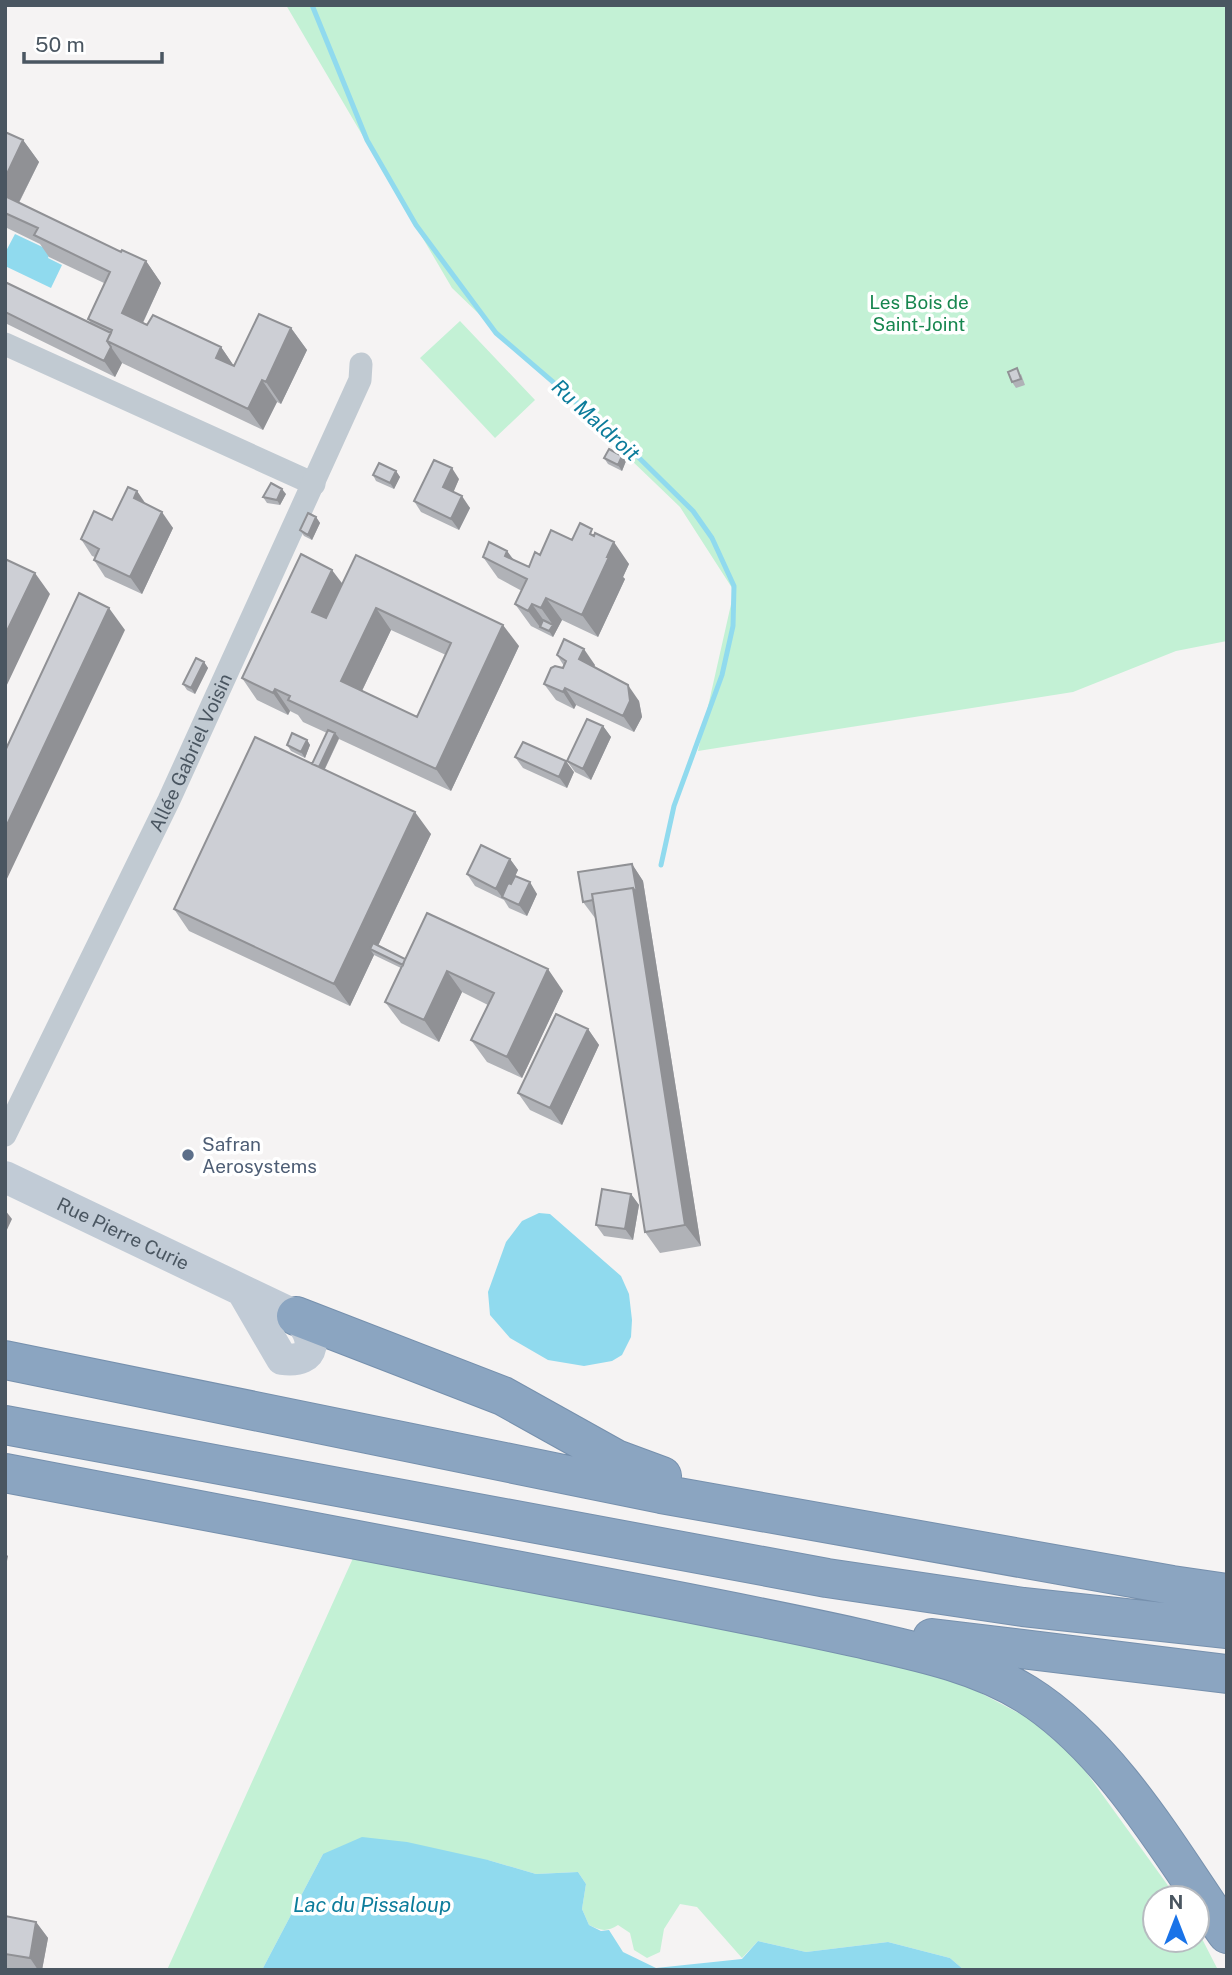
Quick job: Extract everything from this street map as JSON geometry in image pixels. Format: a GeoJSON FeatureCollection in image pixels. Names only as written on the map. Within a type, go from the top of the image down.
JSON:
{"type":"FeatureCollection","features":[{"type":"Feature","properties":{"kind":"highway"},"geometry":{"type":"LineString","coordinates":[[296,1316],[503,1396],[616,1459],[669,1479],[729,1492],[757,1512]]}},
{"type":"Feature","properties":{"kind":"highway"},"geometry":{"type":"LineString","coordinates":[[5,1360],[757,1512],[1172,1586],[1227,1593]]}},
{"type":"Feature","properties":{"kind":"highway"},"geometry":{"type":"LineString","coordinates":[[5,1425],[827,1578],[1023,1607],[1227,1629]]}},
{"type":"Feature","properties":{"kind":"highway"},"geometry":{"type":"LineString","coordinates":[[5,1473],[784,1622],[930,1654],[978,1672],[1024,1693],[1063,1721],[1103,1761],[1153,1826],[1227,1934]]}},
{"type":"Feature","properties":{"kind":"highway"},"geometry":{"type":"LineString","coordinates":[[784,1622],[827,1623],[1227,1674]]}},
{"type":"Feature","properties":{"kind":"street"},"geometry":{"type":"LineString","coordinates":[[5,344],[314,484]]}},
{"type":"Feature","properties":{"kind":"street","name":"Allée Gabriel Voisin"},"geometry":{"type":"LineString","coordinates":[[5,1135],[169,800],[360,380],[361,364]]}},
{"type":"Feature","properties":{"kind":"street","name":"Rue Pierre Curie"},"geometry":{"type":"LineString","coordinates":[[5,1177],[296,1316]]}},
{"type":"Feature","properties":{"kind":"street"},"geometry":{"type":"LineString","coordinates":[[243,1292],[282,1359],[302,1358],[309,1349],[312,1338],[306,1326],[296,1316]]}},
{"type":"Feature","properties":{"kind":"green space","name":"Les Bois de Saint-Joint"},"geometry":{"type":"Polygon","coordinates":[[[286,5],[1227,5],[1227,641],[1176,651],[1073,692],[698,751],[734,591],[680,507],[452,288],[286,5]]]}},
{"type":"Feature","properties":{"kind":"green space"},"geometry":{"type":"Polygon","coordinates":[[[460,321],[535,400],[495,438],[420,358],[460,321]]]}},
{"type":"Feature","properties":{"kind":"green space"},"geometry":{"type":"Polygon","coordinates":[[[354,1556],[867,1656],[956,1680],[1030,1719],[1078,1761],[1167,1884],[1141,1884],[1141,1954],[1210,1954],[1218,1970],[964,1970],[950,1958],[888,1942],[806,1952],[758,1941],[742,1958],[697,1907],[680,1904],[664,1929],[660,1952],[647,1958],[634,1950],[630,1933],[618,1925],[604,1930],[589,1925],[582,1909],[586,1884],[578,1872],[536,1874],[488,1860],[323,1854],[262,1970],[167,1970],[354,1556]]]}},
{"type":"Feature","properties":{"kind":"water"},"geometry":{"type":"Polygon","coordinates":[[[15,234],[51,251],[48,258],[62,265],[51,288],[5,266],[5,253],[15,234]]]}},
{"type":"Feature","properties":{"kind":"water"},"geometry":{"type":"Polygon","coordinates":[[[539,1213],[550,1214],[621,1276],[629,1294],[631,1337],[622,1355],[612,1361],[584,1366],[548,1360],[510,1338],[490,1315],[488,1292],[506,1242],[522,1221],[539,1213]]]}},
{"type":"Feature","properties":{"kind":"water","name":"Lac du Pissaloup"},"geometry":{"type":"Polygon","coordinates":[[[362,1837],[407,1842],[536,1874],[578,1872],[586,1884],[582,1909],[589,1925],[601,1931],[609,1930],[623,1952],[656,1968],[742,1959],[758,1941],[806,1952],[888,1942],[950,1958],[964,1970],[262,1970],[323,1854],[362,1837]]]}},
{"type":"Feature","properties":{"kind":"building"},"geometry":{"type":"Polygon","coordinates":[[[5,132],[23,140],[5,178],[5,132]]]}},
{"type":"Feature","properties":{"kind":"building"},"geometry":{"type":"Polygon","coordinates":[[[5,196],[121,252],[122,250],[146,261],[122,313],[147,325],[153,315],[221,347],[216,358],[234,366],[259,314],[291,328],[266,382],[262,380],[248,409],[107,341],[112,330],[88,319],[110,272],[34,235],[38,228],[5,213],[5,196]]]}},
{"type":"Feature","properties":{"kind":"building"},"geometry":{"type":"Polygon","coordinates":[[[5,282],[111,333],[107,341],[111,347],[104,361],[5,312],[5,282]]]}},
{"type":"Feature","properties":{"kind":"building"},"geometry":{"type":"Polygon","coordinates":[[[1017,368],[1021,379],[1012,382],[1008,372],[1017,368]]]}},
{"type":"Feature","properties":{"kind":"building"},"geometry":{"type":"Polygon","coordinates":[[[609,449],[622,456],[618,465],[604,458],[609,449]]]}},
{"type":"Feature","properties":{"kind":"building"},"geometry":{"type":"Polygon","coordinates":[[[434,460],[452,468],[443,487],[462,496],[451,519],[414,501],[434,460]]]}},
{"type":"Feature","properties":{"kind":"building"},"geometry":{"type":"Polygon","coordinates":[[[379,463],[396,471],[390,483],[373,475],[379,463]]]}},
{"type":"Feature","properties":{"kind":"building"},"geometry":{"type":"Polygon","coordinates":[[[271,483],[282,489],[277,500],[263,497],[271,483]]]}},
{"type":"Feature","properties":{"kind":"building"},"geometry":{"type":"Polygon","coordinates":[[[128,487],[137,491],[134,498],[162,512],[130,577],[94,560],[99,549],[81,539],[94,511],[112,520],[128,487]]]}},
{"type":"Feature","properties":{"kind":"building"},"geometry":{"type":"Polygon","coordinates":[[[308,513],[316,517],[308,535],[300,530],[308,513]]]}},
{"type":"Feature","properties":{"kind":"building"},"geometry":{"type":"Polygon","coordinates":[[[580,523],[592,529],[590,534],[594,536],[595,533],[614,542],[582,615],[546,598],[541,608],[532,604],[528,611],[515,604],[527,579],[483,557],[489,542],[507,551],[505,556],[529,567],[535,552],[540,555],[551,530],[572,540],[580,523]]]}},
{"type":"Feature","properties":{"kind":"building"},"geometry":{"type":"Polygon","coordinates":[[[301,554],[332,570],[312,612],[326,618],[356,555],[503,625],[436,769],[288,700],[290,696],[275,689],[273,693],[242,678],[301,554]],[[376,608],[341,681],[417,717],[451,643],[376,608]]]}},
{"type":"Feature","properties":{"kind":"building"},"geometry":{"type":"Polygon","coordinates":[[[5,559],[35,573],[5,635],[5,559]]]}},
{"type":"Feature","properties":{"kind":"building"},"geometry":{"type":"Polygon","coordinates":[[[79,593],[109,608],[5,829],[5,751],[79,593]]]}},
{"type":"Feature","properties":{"kind":"building"},"geometry":{"type":"Polygon","coordinates":[[[543,620],[553,625],[549,631],[540,627],[543,620]]]}},
{"type":"Feature","properties":{"kind":"building"},"geometry":{"type":"Polygon","coordinates":[[[564,639],[584,649],[579,659],[628,685],[630,701],[623,716],[565,688],[563,692],[544,684],[551,668],[563,668],[566,661],[557,655],[564,639]]]}},
{"type":"Feature","properties":{"kind":"building"},"geometry":{"type":"Polygon","coordinates":[[[196,658],[204,662],[191,688],[183,684],[196,658]]]}},
{"type":"Feature","properties":{"kind":"building"},"geometry":{"type":"Polygon","coordinates":[[[587,719],[603,726],[583,769],[567,761],[587,719]]]}},
{"type":"Feature","properties":{"kind":"building"},"geometry":{"type":"Polygon","coordinates":[[[328,730],[335,733],[319,767],[312,764],[328,730]]]}},
{"type":"Feature","properties":{"kind":"building"},"geometry":{"type":"Polygon","coordinates":[[[292,733],[307,740],[301,752],[287,745],[292,733]]]}},
{"type":"Feature","properties":{"kind":"building"},"geometry":{"type":"Polygon","coordinates":[[[255,737],[415,812],[334,984],[174,909],[255,737]]]}},
{"type":"Feature","properties":{"kind":"building"},"geometry":{"type":"Polygon","coordinates":[[[523,742],[566,761],[559,777],[515,757],[523,742]]]}},
{"type":"Feature","properties":{"kind":"building"},"geometry":{"type":"Polygon","coordinates":[[[481,845],[510,859],[496,889],[467,874],[481,845]]]}},
{"type":"Feature","properties":{"kind":"building"},"geometry":{"type":"Polygon","coordinates":[[[632,864],[637,893],[633,888],[592,894],[593,900],[583,902],[578,872],[632,864]]]}},
{"type":"Feature","properties":{"kind":"building"},"geometry":{"type":"Polygon","coordinates":[[[515,876],[530,882],[519,905],[502,897],[508,883],[511,884],[515,876]]]}},
{"type":"Feature","properties":{"kind":"building"},"geometry":{"type":"Polygon","coordinates":[[[633,888],[685,1225],[645,1232],[592,894],[633,888]]]}},
{"type":"Feature","properties":{"kind":"building"},"geometry":{"type":"Polygon","coordinates":[[[427,913],[548,969],[507,1057],[471,1040],[494,993],[447,971],[424,1020],[385,1002],[427,913]]]}},
{"type":"Feature","properties":{"kind":"building"},"geometry":{"type":"Polygon","coordinates":[[[373,943],[405,959],[403,965],[370,949],[373,943]]]}},
{"type":"Feature","properties":{"kind":"building"},"geometry":{"type":"Polygon","coordinates":[[[556,1014],[588,1029],[550,1108],[518,1093],[556,1014]]]}},
{"type":"Feature","properties":{"kind":"building"},"geometry":{"type":"Polygon","coordinates":[[[602,1189],[631,1194],[625,1229],[596,1225],[602,1189]]]}},
{"type":"Feature","properties":{"kind":"building"},"geometry":{"type":"Polygon","coordinates":[[[5,1916],[36,1922],[30,1958],[5,1954],[5,1916]]]}},
{"type":"Feature","properties":{"kind":"waterway","name":"Ru Maldroit"},"geometry":{"type":"LineString","coordinates":[[312,5],[367,140],[416,225],[496,333],[624,443],[693,511],[712,538],[734,586],[733,626],[722,675],[674,806],[661,865]]}},
{"type":"Feature","properties":{"kind":"place","name":"Safran Aerosystems"},"geometry":{"type":"Point","coordinates":[188,1155]}}]}
